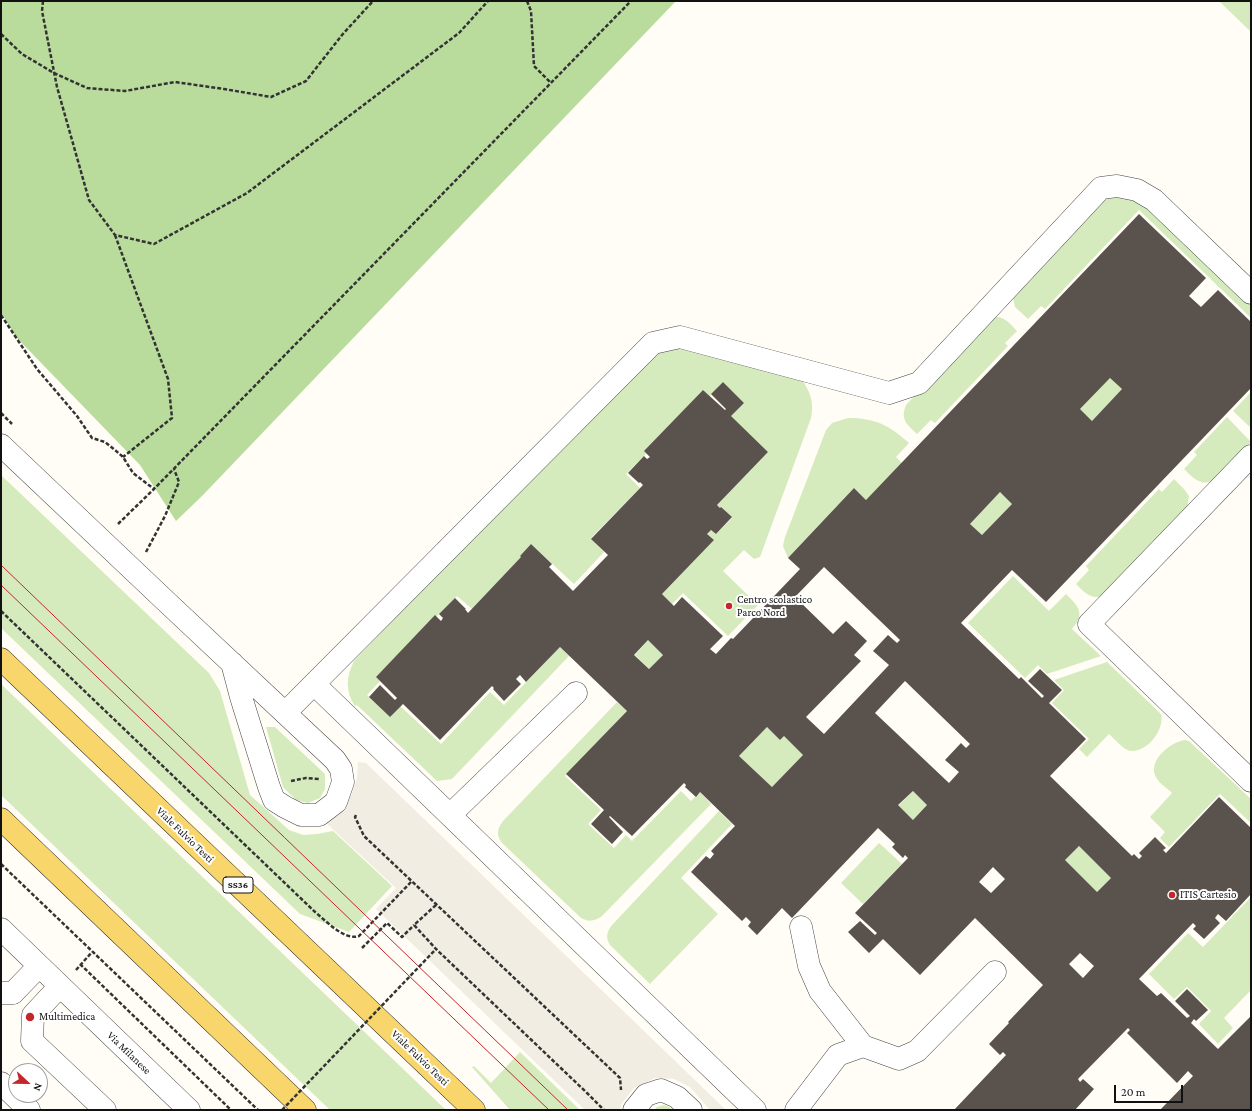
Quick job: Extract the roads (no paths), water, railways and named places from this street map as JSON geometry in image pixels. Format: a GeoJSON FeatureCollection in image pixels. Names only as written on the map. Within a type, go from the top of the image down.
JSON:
{"type":"FeatureCollection","features":[{"type":"Feature","properties":{"kind":"main road","name":"Viale Fulvio Testi"},"geometry":{"type":"LineString","coordinates":[[1,659],[474,1110]]}},
{"type":"Feature","properties":{"kind":"main road"},"geometry":{"type":"LineString","coordinates":[[1,819],[305,1110]]}},
{"type":"Feature","properties":{"kind":"street"},"geometry":{"type":"LineString","coordinates":[[285,713],[653,343],[680,337],[889,393],[919,383],[1101,188],[1117,186],[1137,190],[1154,200],[1251,293]]}},
{"type":"Feature","properties":{"kind":"street"},"geometry":{"type":"LineString","coordinates":[[1,445],[335,760],[341,770],[344,782],[336,802],[319,815],[301,815],[274,800],[232,664]]}},
{"type":"Feature","properties":{"kind":"street"},"geometry":{"type":"LineString","coordinates":[[1251,456],[1089,624],[1251,781]]}},
{"type":"Feature","properties":{"kind":"street"},"geometry":{"type":"LineString","coordinates":[[314,684],[754,1110]]}},
{"type":"Feature","properties":{"kind":"street"},"geometry":{"type":"LineString","coordinates":[[450,815],[576,693]]}},
{"type":"Feature","properties":{"kind":"street"},"geometry":{"type":"LineString","coordinates":[[801,927],[809,966],[820,991],[863,1046],[899,1059],[917,1050],[995,972]]}},
{"type":"Feature","properties":{"kind":"street","name":"Via Milanese"},"geometry":{"type":"LineString","coordinates":[[1,929],[189,1110]]}},
{"type":"Feature","properties":{"kind":"street"},"geometry":{"type":"LineString","coordinates":[[1,993],[13,993],[39,966]]}},
{"type":"Feature","properties":{"kind":"street"},"geometry":{"type":"LineString","coordinates":[[60,986],[33,1015],[32,1041],[105,1110]]}},
{"type":"Feature","properties":{"kind":"street"},"geometry":{"type":"LineString","coordinates":[[796,1110],[838,1055],[863,1046]]}},
{"type":"Feature","properties":{"kind":"street"},"geometry":{"type":"LineString","coordinates":[[1,1083],[29,1110]]}},
{"type":"Feature","properties":{"kind":"street"},"geometry":{"type":"LineString","coordinates":[[628,1103],[661,1090],[677,1097],[691,1110]]}},
{"type":"Feature","properties":{"kind":"tram line"},"geometry":{"type":"LineString","coordinates":[[1,565],[568,1110]]}},
{"type":"Feature","properties":{"kind":"tram line"},"geometry":{"type":"LineString","coordinates":[[1,585],[549,1110]]}},
{"type":"Feature","properties":{"kind":"place","name":"Centro scolastico Parco Nord"},"geometry":{"type":"Point","coordinates":[729,606]}},
{"type":"Feature","properties":{"kind":"place","name":"ITIS Cartesio"},"geometry":{"type":"Point","coordinates":[1172,895]}},
{"type":"Feature","properties":{"kind":"place","name":"Multimedica"},"geometry":{"type":"Point","coordinates":[30,1017]}}]}
